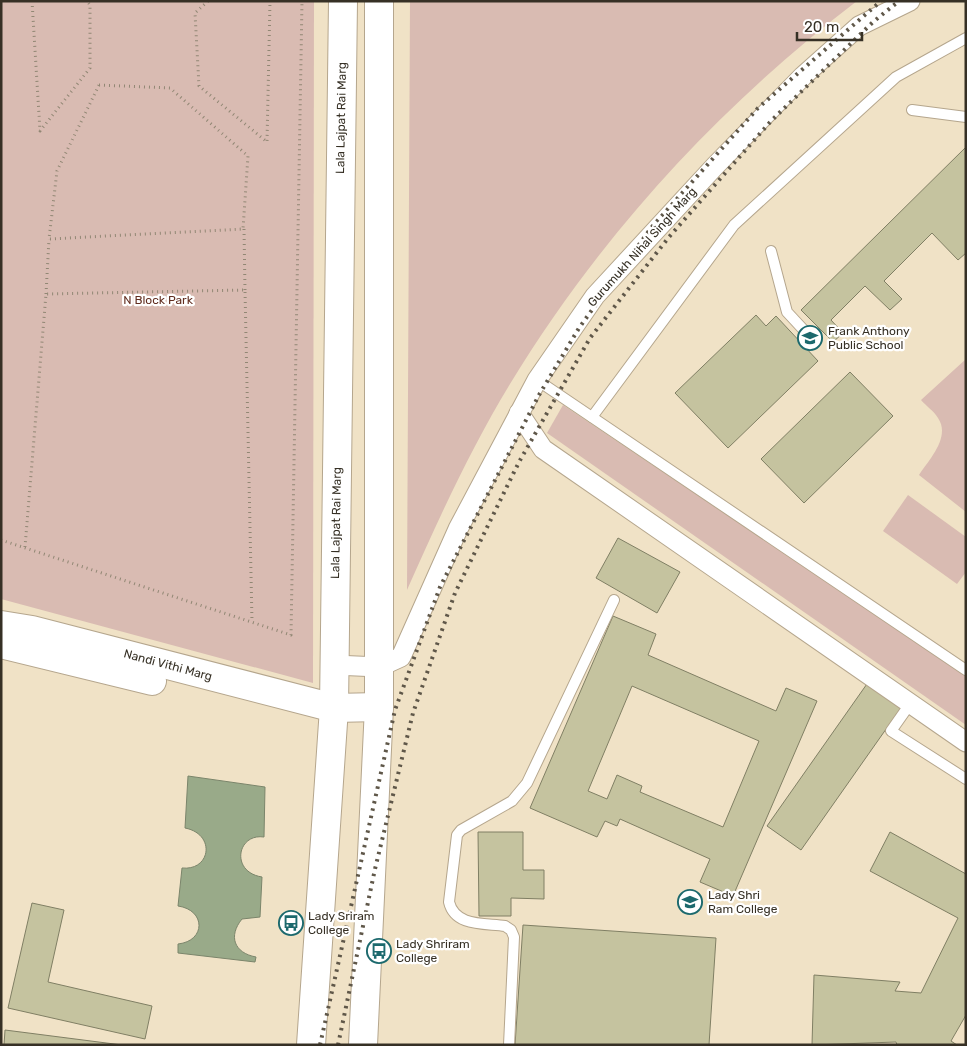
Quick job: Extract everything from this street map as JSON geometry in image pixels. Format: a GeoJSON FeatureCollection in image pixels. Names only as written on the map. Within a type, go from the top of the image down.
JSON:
{"type":"FeatureCollection","features":[{"type":"Feature","properties":{"kind":"main road","name":"Lala Lajpat Rai Marg"},"geometry":{"type":"LineString","coordinates":[[311,1045],[333,717],[343,1]]}},
{"type":"Feature","properties":{"kind":"main road"},"geometry":{"type":"LineString","coordinates":[[363,1045],[379,716],[379,1]]}},
{"type":"Feature","properties":{"kind":"main road"},"geometry":{"type":"LineString","coordinates":[[339,253],[379,254]]}},
{"type":"Feature","properties":{"kind":"main road"},"geometry":{"type":"LineString","coordinates":[[338,318],[379,317]]}},
{"type":"Feature","properties":{"kind":"main road","name":"Nandi Vithi Marg"},"geometry":{"type":"LineString","coordinates":[[1,625],[32,630],[333,717]]}},
{"type":"Feature","properties":{"kind":"main road","name":"Nandi Vithi Marg"},"geometry":{"type":"LineString","coordinates":[[1,644],[333,717]]}},
{"type":"Feature","properties":{"kind":"main road"},"geometry":{"type":"LineString","coordinates":[[333,717],[379,716]]}},
{"type":"Feature","properties":{"kind":"street","name":"Gurumukh Nihal Singh Marg"},"geometry":{"type":"LineString","coordinates":[[379,668],[401,657],[458,529],[537,380],[595,296],[715,166],[803,76],[859,26],[910,1]]}},
{"type":"Feature","properties":{"kind":"street"},"geometry":{"type":"LineString","coordinates":[[520,413],[543,449],[966,742]]}},
{"type":"Feature","properties":{"kind":"street"},"geometry":{"type":"LineString","coordinates":[[334,665],[379,668]]}},
{"type":"Feature","properties":{"kind":"lane"},"geometry":{"type":"LineString","coordinates":[[592,417],[734,225],[896,77],[966,38]]}},
{"type":"Feature","properties":{"kind":"lane"},"geometry":{"type":"LineString","coordinates":[[912,110],[966,117]]}},
{"type":"Feature","properties":{"kind":"lane"},"geometry":{"type":"LineString","coordinates":[[771,251],[788,312],[813,340]]}},
{"type":"Feature","properties":{"kind":"lane"},"geometry":{"type":"LineString","coordinates":[[537,380],[966,670]]}},
{"type":"Feature","properties":{"kind":"lane"},"geometry":{"type":"LineString","coordinates":[[509,1045],[514,937],[511,930],[506,926],[464,920],[456,917],[451,911],[449,902],[455,842],[461,830],[512,801],[527,783],[614,600]]}},
{"type":"Feature","properties":{"kind":"lane"},"geometry":{"type":"LineString","coordinates":[[910,704],[891,731],[966,778]]}},
{"type":"Feature","properties":{"kind":"path"},"geometry":{"type":"LineString","coordinates":[[32,1],[40,131],[90,68],[90,5],[87,1]]}},
{"type":"Feature","properties":{"kind":"path"},"geometry":{"type":"LineString","coordinates":[[208,1],[195,13],[199,86],[267,142],[270,1]]}},
{"type":"Feature","properties":{"kind":"path"},"geometry":{"type":"LineString","coordinates":[[1,540],[292,635],[302,1]]}},
{"type":"Feature","properties":{"kind":"path"},"geometry":{"type":"LineString","coordinates":[[25,547],[49,239],[57,170],[100,84],[170,88],[248,156],[244,226],[252,622]]}},
{"type":"Feature","properties":{"kind":"path"},"geometry":{"type":"LineString","coordinates":[[49,239],[243,229],[244,226]]}},
{"type":"Feature","properties":{"kind":"path"},"geometry":{"type":"LineString","coordinates":[[46,294],[245,290]]}},
{"type":"Feature","properties":{"kind":"green space","name":"N Block Park"},"geometry":{"type":"Polygon","coordinates":[[[1,1],[314,1],[313,683],[1,599],[1,1]]]}},
{"type":"Feature","properties":{"kind":"green space"},"geometry":{"type":"Polygon","coordinates":[[[410,1],[857,1],[757,84],[710,129],[623,225],[583,276],[545,329],[495,409],[455,486],[407,590],[410,1]]]}},
{"type":"Feature","properties":{"kind":"green space"},"geometry":{"type":"Polygon","coordinates":[[[966,359],[966,512],[919,475],[937,448],[942,433],[938,418],[921,400],[966,359]]]}},
{"type":"Feature","properties":{"kind":"green space"},"geometry":{"type":"Polygon","coordinates":[[[563,405],[966,675],[966,725],[547,433],[563,405]]]}},
{"type":"Feature","properties":{"kind":"green space"},"geometry":{"type":"Polygon","coordinates":[[[908,495],[966,537],[966,572],[957,584],[883,531],[908,495]]]}},
{"type":"Feature","properties":{"kind":"shaded area"},"geometry":{"type":"Polygon","coordinates":[[[188,776],[265,787],[264,837],[255,837],[248,841],[243,847],[241,854],[241,861],[245,868],[252,874],[262,877],[260,917],[242,919],[234,937],[238,948],[256,957],[255,962],[178,953],[178,944],[187,942],[194,937],[198,932],[199,925],[194,913],[178,906],[182,868],[199,864],[204,858],[206,851],[202,837],[185,828],[188,776]]]}},
{"type":"Feature","properties":{"kind":"building"},"geometry":{"type":"Polygon","coordinates":[[[966,147],[966,253],[958,260],[932,233],[884,281],[902,299],[890,310],[865,286],[831,320],[843,333],[833,342],[801,310],[966,147]]]}},
{"type":"Feature","properties":{"kind":"building"},"geometry":{"type":"Polygon","coordinates":[[[756,315],[766,326],[776,316],[818,361],[728,448],[675,393],[756,315]]]}},
{"type":"Feature","properties":{"kind":"building"},"geometry":{"type":"Polygon","coordinates":[[[850,372],[893,416],[804,503],[761,459],[850,372]]]}},
{"type":"Feature","properties":{"kind":"building"},"geometry":{"type":"Polygon","coordinates":[[[618,538],[680,572],[657,613],[596,578],[618,538]]]}},
{"type":"Feature","properties":{"kind":"building"},"geometry":{"type":"Polygon","coordinates":[[[613,616],[656,634],[648,655],[776,711],[786,688],[817,701],[733,896],[700,882],[710,859],[620,819],[617,826],[605,821],[597,837],[530,808],[613,616]],[[632,686],[588,791],[607,799],[617,775],[642,786],[640,792],[723,827],[759,741],[632,686]]]}},
{"type":"Feature","properties":{"kind":"building"},"geometry":{"type":"Polygon","coordinates":[[[869,681],[903,705],[801,850],[767,826],[869,681]]]}},
{"type":"Feature","properties":{"kind":"building"},"geometry":{"type":"Polygon","coordinates":[[[478,832],[523,832],[523,870],[544,870],[544,899],[511,898],[511,916],[479,916],[478,832]]]}},
{"type":"Feature","properties":{"kind":"building"},"geometry":{"type":"Polygon","coordinates":[[[890,832],[966,874],[966,1015],[951,1041],[957,1045],[897,1045],[896,1042],[812,1045],[814,975],[900,982],[895,991],[921,993],[958,918],[870,871],[890,832]]]}},
{"type":"Feature","properties":{"kind":"building"},"geometry":{"type":"Polygon","coordinates":[[[32,903],[64,910],[48,982],[152,1006],[145,1039],[8,1008],[32,903]]]}},
{"type":"Feature","properties":{"kind":"building"},"geometry":{"type":"Polygon","coordinates":[[[523,925],[716,938],[709,1045],[515,1045],[523,925]]]}},
{"type":"Feature","properties":{"kind":"building"},"geometry":{"type":"Polygon","coordinates":[[[5,1030],[122,1045],[4,1045],[5,1030]]]}},
{"type":"Feature","properties":{"kind":"railway"},"geometry":{"type":"LineString","coordinates":[[320,1045],[395,710],[440,587],[539,395],[579,328],[651,228],[758,108],[881,1]]}},
{"type":"Feature","properties":{"kind":"railway"},"geometry":{"type":"LineString","coordinates":[[338,1045],[375,869],[413,713],[455,593],[519,462],[590,338],[669,237],[771,121],[873,22],[899,1]]}},
{"type":"Feature","properties":{"kind":"place","name":"Frank Anthony Public School"},"geometry":{"type":"Point","coordinates":[810,338]}},
{"type":"Feature","properties":{"kind":"place","name":"Lady Shri Ram College"},"geometry":{"type":"Point","coordinates":[690,902]}},
{"type":"Feature","properties":{"kind":"place","name":"Lady Sriram College"},"geometry":{"type":"Point","coordinates":[291,923]}},
{"type":"Feature","properties":{"kind":"place","name":"Lady Shriram College"},"geometry":{"type":"Point","coordinates":[379,951]}}]}
